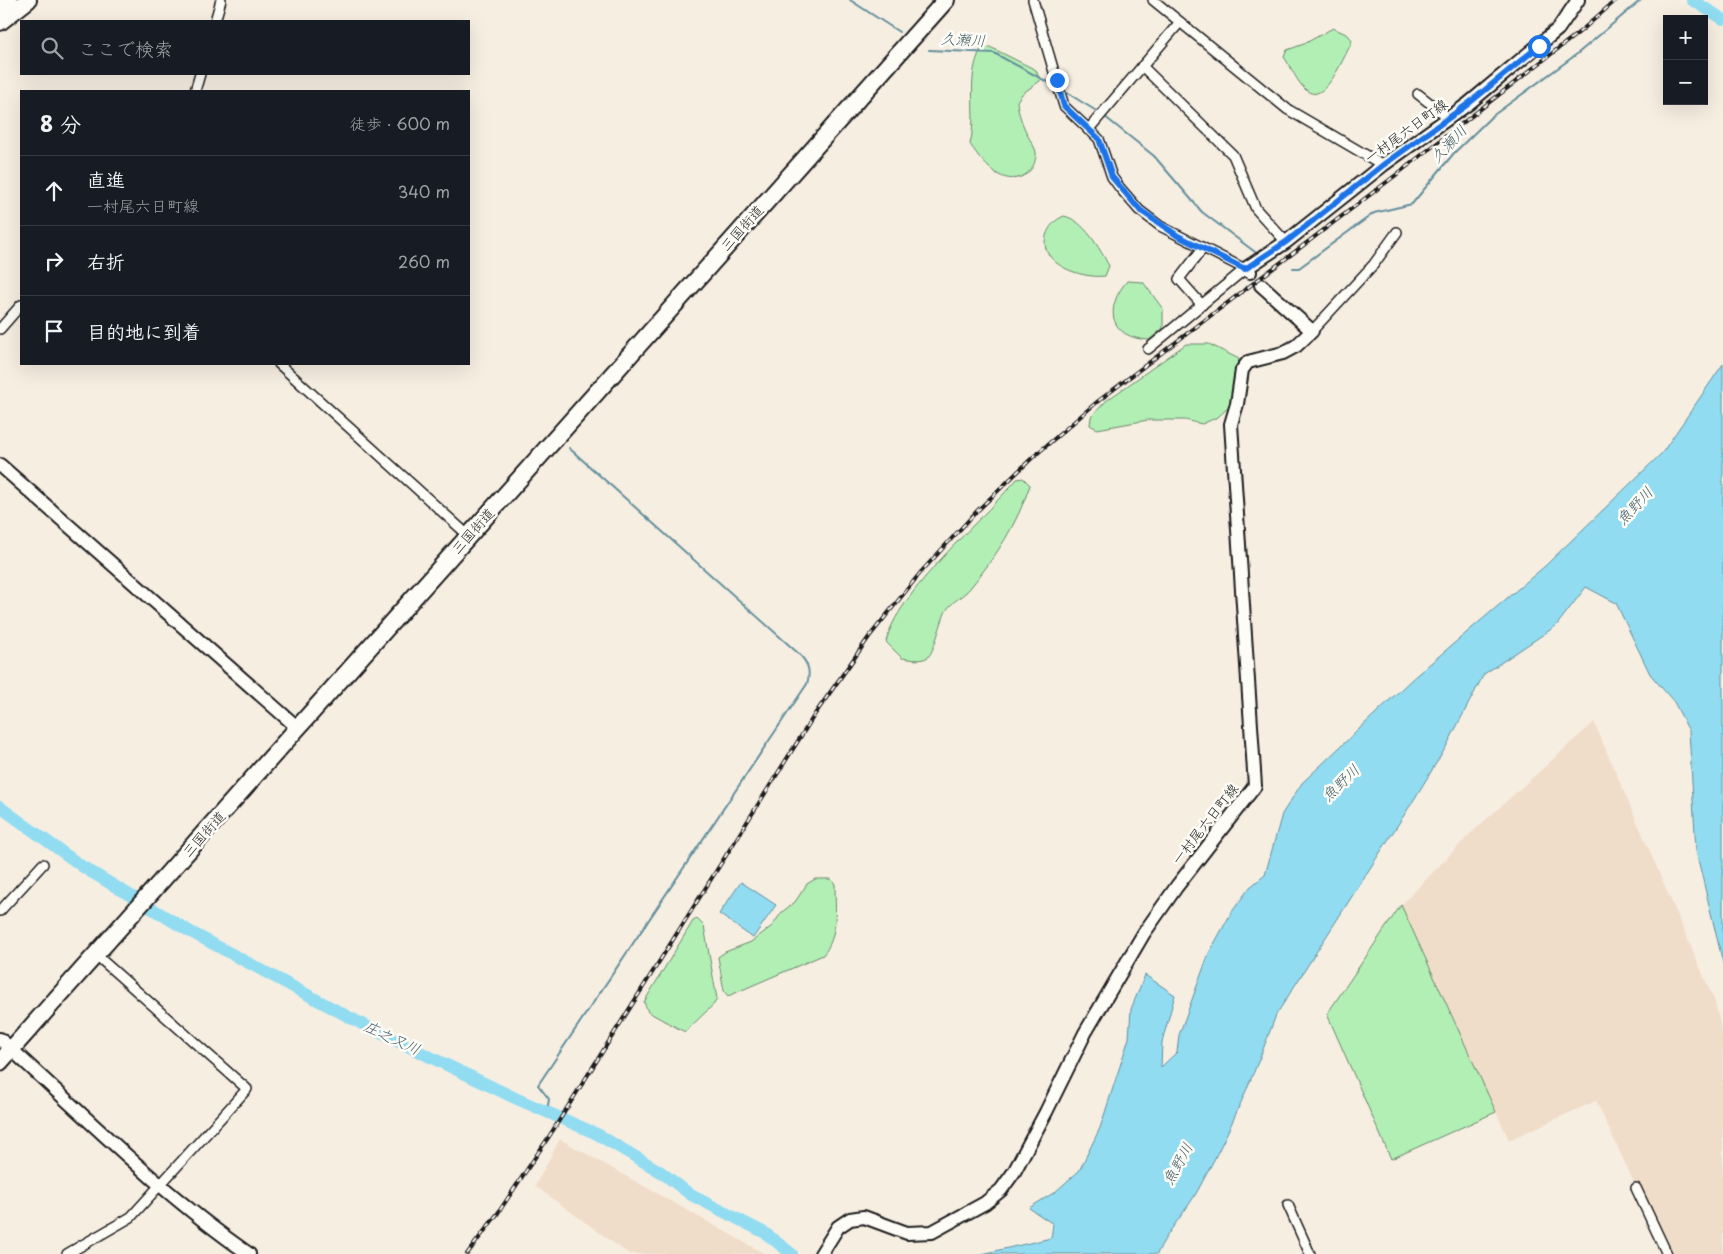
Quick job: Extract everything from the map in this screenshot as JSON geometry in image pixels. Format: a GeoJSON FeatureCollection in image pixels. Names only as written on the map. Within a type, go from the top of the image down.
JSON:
{"type":"FeatureCollection","features":[{"type":"Feature","properties":{"kind":"highway"},"geometry":{"type":"LineString","coordinates":[[0,7],[9,0]]}},
{"type":"Feature","properties":{"kind":"highway"},"geometry":{"type":"LineString","coordinates":[[0,22],[28,0]]}},
{"type":"Feature","properties":{"kind":"highway","name":"三国街道"},"geometry":{"type":"LineString","coordinates":[[0,1062],[6,1044],[95,954],[163,879],[946,0]]}},
{"type":"Feature","properties":{"kind":"main road","name":"一村尾六日町線"},"geometry":{"type":"LineString","coordinates":[[1247,270],[1286,242],[1383,165],[1449,118],[1545,40],[1558,29],[1578,0]]}},
{"type":"Feature","properties":{"kind":"main road"},"geometry":{"type":"LineString","coordinates":[[1261,285],[1312,331]]}},
{"type":"Feature","properties":{"kind":"main road","name":"一村尾六日町線"},"geometry":{"type":"LineString","coordinates":[[824,1249],[838,1227],[850,1220],[864,1217],[907,1234],[932,1232],[985,1203],[1001,1190],[1014,1172],[1085,1033],[1144,933],[1182,879],[1255,786],[1231,424],[1237,404],[1242,370],[1248,362],[1283,353],[1296,346],[1312,331]]}},
{"type":"Feature","properties":{"kind":"main road"},"geometry":{"type":"LineString","coordinates":[[0,465],[298,728]]}},
{"type":"Feature","properties":{"kind":"main road"},"geometry":{"type":"LineString","coordinates":[[6,1044],[161,1184],[214,1229],[249,1254]]}},
{"type":"Feature","properties":{"kind":"street"},"geometry":{"type":"LineString","coordinates":[[214,20],[221,0]]}},
{"type":"Feature","properties":{"kind":"street"},"geometry":{"type":"LineString","coordinates":[[1033,0],[1061,98],[1070,113],[1099,139],[1112,177],[1140,210],[1160,226],[1247,270],[1148,349]]}},
{"type":"Feature","properties":{"kind":"street"},"geometry":{"type":"LineString","coordinates":[[1153,0],[1288,109],[1383,165]]}},
{"type":"Feature","properties":{"kind":"street"},"geometry":{"type":"LineString","coordinates":[[1088,130],[1180,22]]}},
{"type":"Feature","properties":{"kind":"street"},"geometry":{"type":"LineString","coordinates":[[1142,66],[1233,156],[1256,209],[1286,242]]}},
{"type":"Feature","properties":{"kind":"street"},"geometry":{"type":"LineString","coordinates":[[195,90],[200,75]]}},
{"type":"Feature","properties":{"kind":"street"},"geometry":{"type":"LineString","coordinates":[[1418,94],[1449,118]]}},
{"type":"Feature","properties":{"kind":"street"},"geometry":{"type":"LineString","coordinates":[[1312,331],[1374,264],[1397,232]]}},
{"type":"Feature","properties":{"kind":"street"},"geometry":{"type":"LineString","coordinates":[[1202,304],[1179,279],[1203,248]]}},
{"type":"Feature","properties":{"kind":"street"},"geometry":{"type":"LineString","coordinates":[[0,328],[20,306]]}},
{"type":"Feature","properties":{"kind":"street"},"geometry":{"type":"LineString","coordinates":[[280,365],[469,536]]}},
{"type":"Feature","properties":{"kind":"street"},"geometry":{"type":"LineString","coordinates":[[0,911],[43,864]]}},
{"type":"Feature","properties":{"kind":"street"},"geometry":{"type":"LineString","coordinates":[[67,1254],[131,1217],[247,1089],[95,954]]}},
{"type":"Feature","properties":{"kind":"street"},"geometry":{"type":"LineString","coordinates":[[1636,1188],[1667,1254]]}},
{"type":"Feature","properties":{"kind":"street"},"geometry":{"type":"LineString","coordinates":[[1288,1205],[1310,1254]]}},
{"type":"Feature","properties":{"kind":"shaded area"},"geometry":{"type":"Polygon","coordinates":[[[1594,722],[1715,1002],[1723,1037],[1723,1254],[1667,1254],[1596,1101],[1509,1140],[1401,905],[1469,835],[1594,722]]]}},
{"type":"Feature","properties":{"kind":"shaded area"},"geometry":{"type":"Polygon","coordinates":[[[560,1139],[765,1254],[629,1254],[535,1186],[560,1139]]]}},
{"type":"Feature","properties":{"kind":"green space"},"geometry":{"type":"Polygon","coordinates":[[[1333,28],[1348,35],[1352,40],[1332,79],[1326,87],[1319,92],[1313,93],[1303,87],[1284,57],[1287,50],[1304,44],[1333,28]]]}},
{"type":"Feature","properties":{"kind":"green space"},"geometry":{"type":"Polygon","coordinates":[[[990,47],[1036,70],[1040,81],[1023,93],[1017,101],[1021,120],[1036,152],[1033,166],[1025,175],[1019,178],[1006,178],[999,175],[983,161],[970,144],[976,60],[981,49],[990,47]]]}},
{"type":"Feature","properties":{"kind":"green space"},"geometry":{"type":"Polygon","coordinates":[[[1064,216],[1078,223],[1091,236],[1109,266],[1105,276],[1085,275],[1074,272],[1055,262],[1049,254],[1045,246],[1047,232],[1058,219],[1064,216]]]}},
{"type":"Feature","properties":{"kind":"green space"},"geometry":{"type":"Polygon","coordinates":[[[1127,281],[1143,282],[1163,309],[1163,328],[1149,340],[1126,334],[1114,320],[1115,302],[1119,291],[1127,281]]]}},
{"type":"Feature","properties":{"kind":"green space"},"geometry":{"type":"Polygon","coordinates":[[[1186,344],[1209,344],[1239,359],[1229,407],[1218,417],[1202,424],[1185,420],[1148,420],[1097,429],[1090,425],[1091,417],[1106,401],[1186,344]]]}},
{"type":"Feature","properties":{"kind":"green space"},"geometry":{"type":"Polygon","coordinates":[[[1023,478],[1030,485],[1019,513],[998,551],[968,590],[951,604],[946,611],[928,657],[915,660],[902,658],[886,642],[893,623],[906,602],[942,557],[1017,479],[1023,478]]]}},
{"type":"Feature","properties":{"kind":"green space"},"geometry":{"type":"Polygon","coordinates":[[[815,879],[831,879],[835,884],[834,931],[832,939],[823,955],[728,996],[724,991],[718,957],[725,952],[751,942],[772,926],[782,912],[795,902],[807,884],[815,879]]]}},
{"type":"Feature","properties":{"kind":"green space"},"geometry":{"type":"Polygon","coordinates":[[[1401,905],[1496,1112],[1391,1159],[1327,1014],[1401,905]]]}},
{"type":"Feature","properties":{"kind":"green space"},"geometry":{"type":"Polygon","coordinates":[[[697,919],[704,926],[717,999],[685,1032],[648,1012],[644,1002],[693,921],[697,919]]]}},
{"type":"Feature","properties":{"kind":"water","name":"魚野川"},"geometry":{"type":"Polygon","coordinates":[[[1723,364],[1723,963],[1696,851],[1689,731],[1674,702],[1650,674],[1616,603],[1586,587],[1556,626],[1484,674],[1446,747],[1415,798],[1276,1015],[1231,1126],[1193,1198],[1166,1237],[1157,1254],[982,1254],[1051,1238],[1053,1224],[1029,1208],[1055,1192],[1079,1171],[1100,1128],[1129,1038],[1131,1009],[1145,975],[1175,995],[1162,1042],[1161,1067],[1177,1052],[1179,1035],[1209,953],[1231,913],[1250,887],[1265,875],[1282,814],[1302,783],[1412,679],[1545,566],[1662,453],[1723,364]]]}},
{"type":"Feature","properties":{"kind":"water"},"geometry":{"type":"Polygon","coordinates":[[[741,882],[776,905],[753,938],[719,914],[741,882]]]}},
{"type":"Feature","properties":{"kind":"waterway","name":"久瀬川"},"geometry":{"type":"LineString","coordinates":[[850,0],[899,32]]}},
{"type":"Feature","properties":{"kind":"waterway","name":"久瀬川"},"geometry":{"type":"LineString","coordinates":[[1293,268],[1299,268],[1374,213],[1412,204],[1454,153],[1491,117],[1577,54],[1641,0]]}},
{"type":"Feature","properties":{"kind":"waterway"},"geometry":{"type":"LineString","coordinates":[[1692,0],[1723,19]]}},
{"type":"Feature","properties":{"kind":"waterway","name":"久瀬川"},"geometry":{"type":"LineString","coordinates":[[929,50],[994,53],[1053,85]]}},
{"type":"Feature","properties":{"kind":"waterway","name":"久瀬川"},"geometry":{"type":"LineString","coordinates":[[1064,91],[1098,112]]}},
{"type":"Feature","properties":{"kind":"waterway","name":"久瀬川"},"geometry":{"type":"LineString","coordinates":[[1104,116],[1154,156],[1202,212],[1255,252]]}},
{"type":"Feature","properties":{"kind":"waterway"},"geometry":{"type":"LineString","coordinates":[[547,1112],[549,1099],[538,1085],[807,684],[809,675],[807,664],[799,654],[569,448]]}},
{"type":"Feature","properties":{"kind":"waterway","name":"庄之又川"},"geometry":{"type":"LineString","coordinates":[[0,807],[83,867],[189,931],[362,1024],[515,1098],[597,1134],[661,1172],[691,1195],[765,1233],[792,1254]]}},
{"type":"Feature","properties":{"kind":"railway"},"geometry":{"type":"LineString","coordinates":[[467,1254],[498,1213],[550,1135],[815,714],[869,637],[921,572],[976,512],[1032,458],[1097,402],[1396,175],[1582,30],[1616,0]]}},
{"type":"Feature","properties":{"kind":"route"},"geometry":{"type":"LineString","coordinates":[[1057,80],[1064,106],[1099,139],[1112,177],[1140,210],[1160,226],[1245,269],[1286,242],[1383,165],[1468,104],[1539,46]]}}]}
